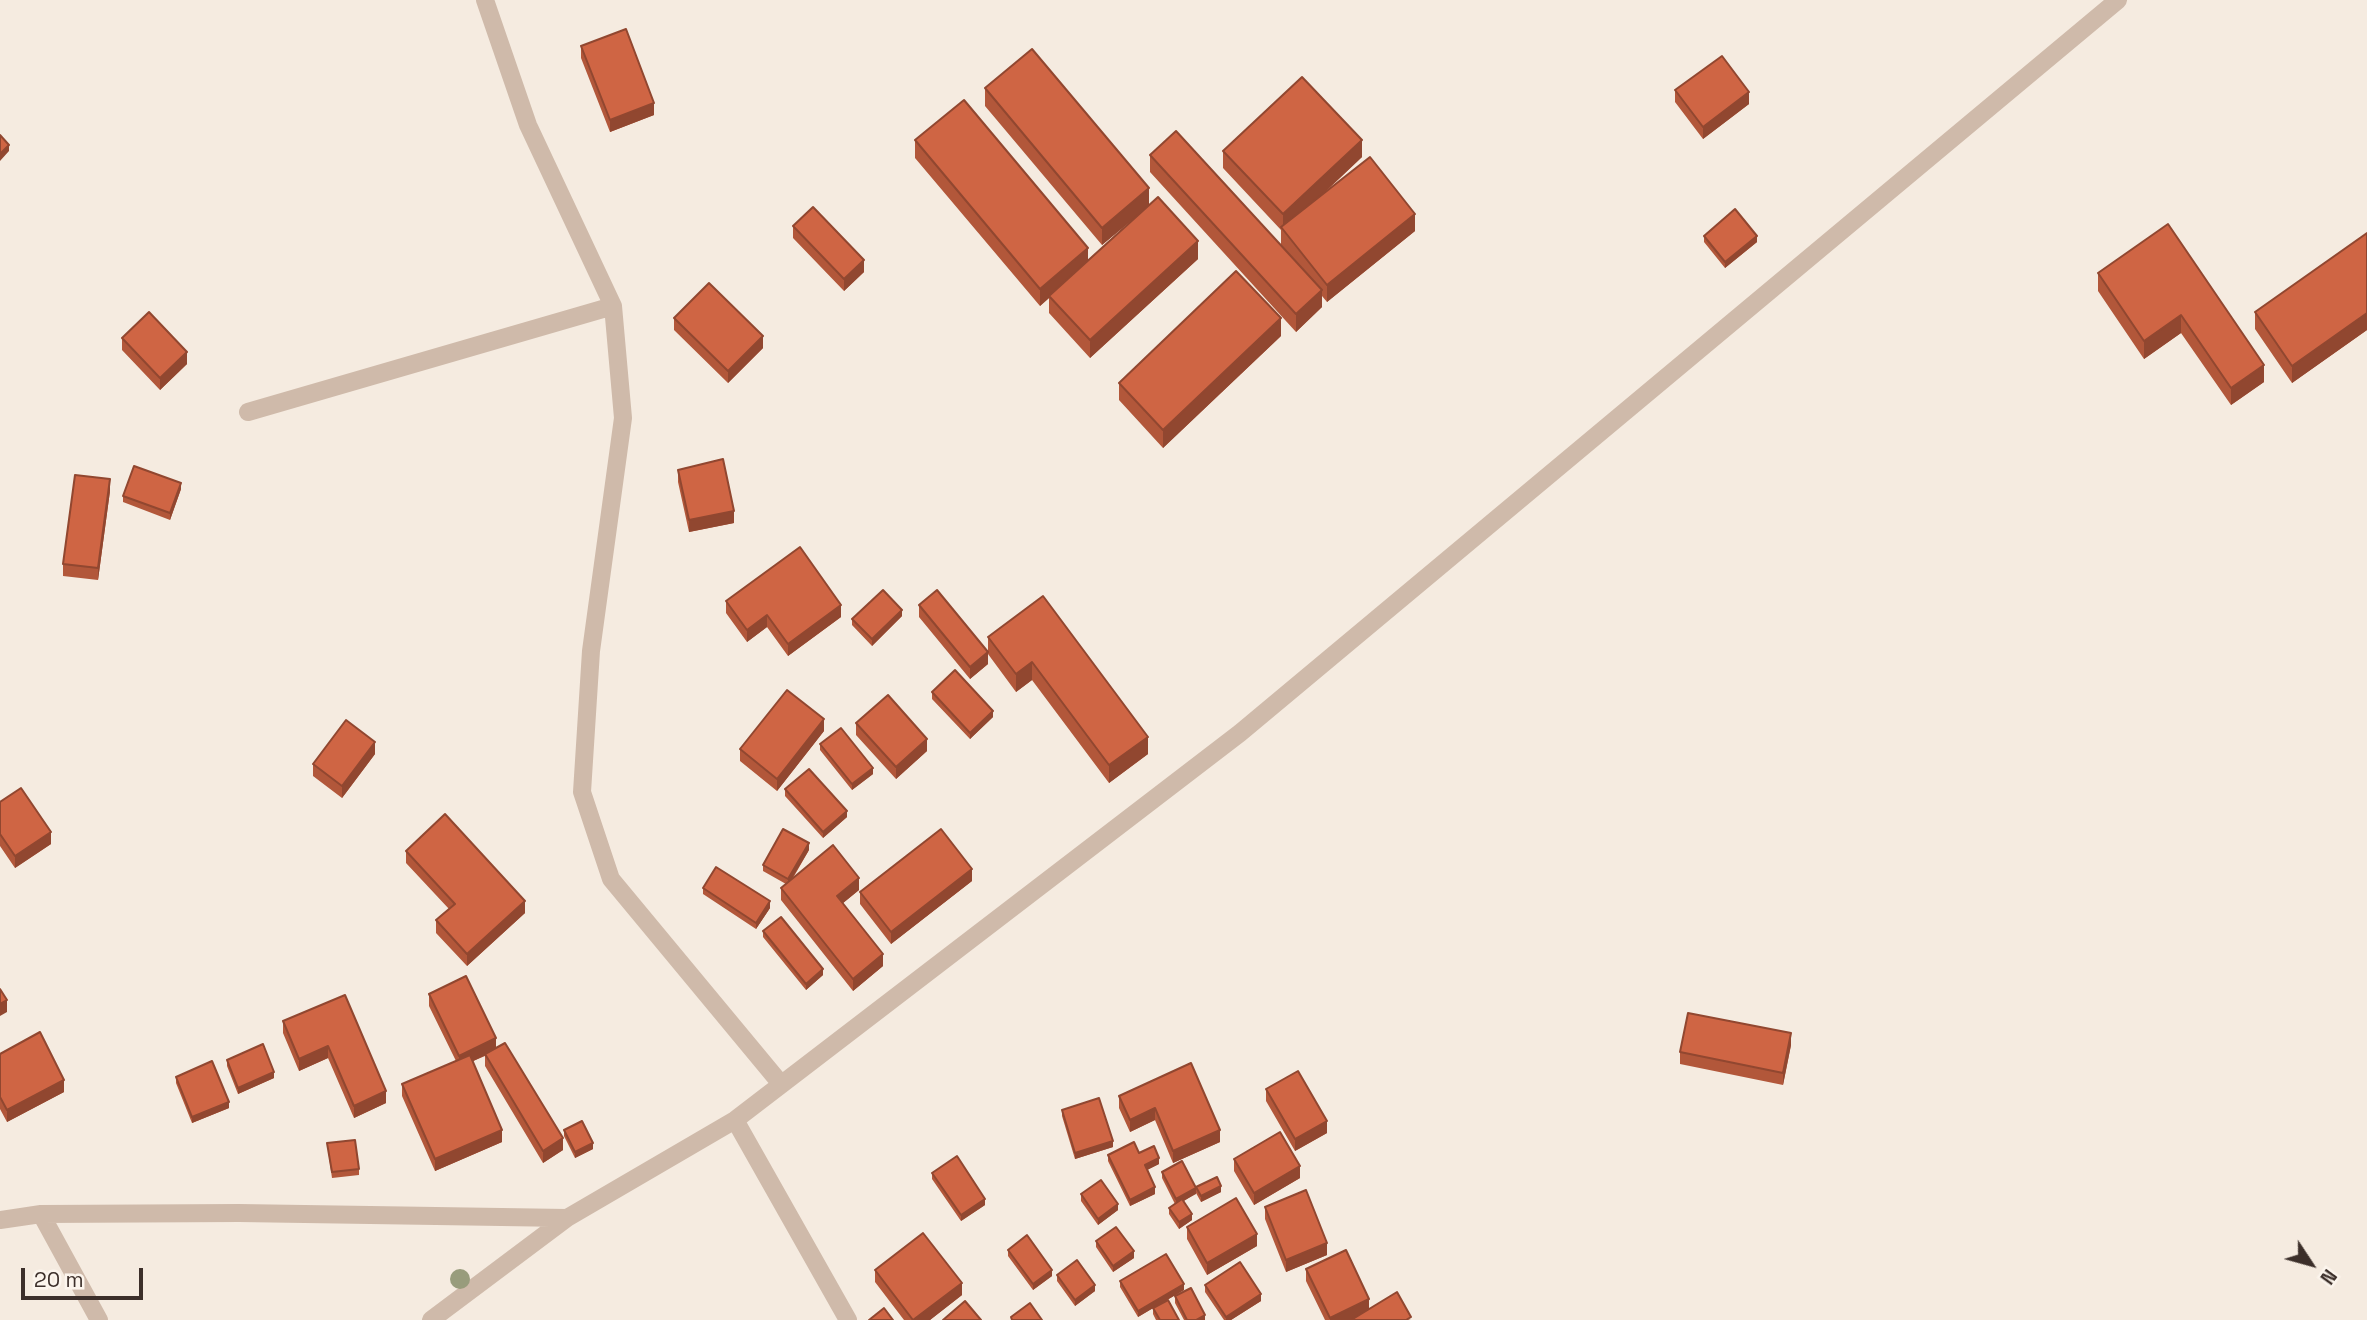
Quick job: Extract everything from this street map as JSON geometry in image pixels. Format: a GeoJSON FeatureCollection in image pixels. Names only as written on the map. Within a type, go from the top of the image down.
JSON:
{"type":"FeatureCollection","features":[{"type":"Feature","properties":{"kind":"street"},"geometry":{"type":"LineString","coordinates":[[485,0],[528,125],[613,306],[623,418],[591,651],[582,792],[611,879],[781,1084]]}},
{"type":"Feature","properties":{"kind":"street"},"geometry":{"type":"LineString","coordinates":[[431,1320],[567,1218],[734,1120],[1240,733],[2118,0]]}},
{"type":"Feature","properties":{"kind":"street"},"geometry":{"type":"LineString","coordinates":[[248,412],[613,306]]}},
{"type":"Feature","properties":{"kind":"street"},"geometry":{"type":"LineString","coordinates":[[734,1120],[848,1320]]}},
{"type":"Feature","properties":{"kind":"street"},"geometry":{"type":"LineString","coordinates":[[0,1220],[41,1214],[239,1213],[567,1218]]}},
{"type":"Feature","properties":{"kind":"street"},"geometry":{"type":"LineString","coordinates":[[41,1214],[99,1320]]}},
{"type":"Feature","properties":{"kind":"building"},"geometry":{"type":"Polygon","coordinates":[[[626,29],[654,103],[610,120],[581,46],[626,29]]]}},
{"type":"Feature","properties":{"kind":"building"},"geometry":{"type":"Polygon","coordinates":[[[1032,49],[1149,188],[1102,228],[985,88],[1032,49]]]}},
{"type":"Feature","properties":{"kind":"building"},"geometry":{"type":"Polygon","coordinates":[[[1722,56],[1749,92],[1703,127],[1675,90],[1722,56]]]}},
{"type":"Feature","properties":{"kind":"building"},"geometry":{"type":"Polygon","coordinates":[[[1302,77],[1362,140],[1283,214],[1223,151],[1302,77]]]}},
{"type":"Feature","properties":{"kind":"building"},"geometry":{"type":"Polygon","coordinates":[[[964,100],[1088,248],[1040,289],[915,140],[964,100]]]}},
{"type":"Feature","properties":{"kind":"building"},"geometry":{"type":"Polygon","coordinates":[[[1176,131],[1322,290],[1296,314],[1150,155],[1176,131]]]}},
{"type":"Feature","properties":{"kind":"building"},"geometry":{"type":"Polygon","coordinates":[[[0,135],[9,145],[0,154],[0,135]]]}},
{"type":"Feature","properties":{"kind":"building"},"geometry":{"type":"Polygon","coordinates":[[[1370,157],[1415,214],[1327,285],[1281,227],[1370,157]]]}},
{"type":"Feature","properties":{"kind":"building"},"geometry":{"type":"Polygon","coordinates":[[[1158,197],[1198,241],[1090,340],[1049,296],[1158,197]]]}},
{"type":"Feature","properties":{"kind":"building"},"geometry":{"type":"Polygon","coordinates":[[[813,207],[864,260],[844,279],[793,226],[813,207]]]}},
{"type":"Feature","properties":{"kind":"building"},"geometry":{"type":"Polygon","coordinates":[[[1735,209],[1757,236],[1725,262],[1704,236],[1735,209]]]}},
{"type":"Feature","properties":{"kind":"building"},"geometry":{"type":"Polygon","coordinates":[[[2168,224],[2264,365],[2231,388],[2181,315],[2144,341],[2098,273],[2168,224]]]}},
{"type":"Feature","properties":{"kind":"building"},"geometry":{"type":"Polygon","coordinates":[[[2367,233],[2367,313],[2292,366],[2255,312],[2367,233]]]}},
{"type":"Feature","properties":{"kind":"building"},"geometry":{"type":"Polygon","coordinates":[[[1236,271],[1281,318],[1163,430],[1119,383],[1236,271]]]}},
{"type":"Feature","properties":{"kind":"building"},"geometry":{"type":"Polygon","coordinates":[[[709,283],[763,336],[728,371],[674,318],[709,283]]]}},
{"type":"Feature","properties":{"kind":"building"},"geometry":{"type":"Polygon","coordinates":[[[149,312],[187,352],[160,378],[122,338],[149,312]]]}},
{"type":"Feature","properties":{"kind":"building"},"geometry":{"type":"Polygon","coordinates":[[[723,459],[734,511],[689,520],[678,470],[723,459]]]}},
{"type":"Feature","properties":{"kind":"building"},"geometry":{"type":"Polygon","coordinates":[[[134,466],[181,483],[170,513],[123,496],[134,466]]]}},
{"type":"Feature","properties":{"kind":"building"},"geometry":{"type":"Polygon","coordinates":[[[75,475],[110,479],[98,568],[63,564],[75,475]]]}},
{"type":"Feature","properties":{"kind":"building"},"geometry":{"type":"Polygon","coordinates":[[[800,547],[841,605],[788,644],[767,615],[747,630],[726,601],[800,547]]]}},
{"type":"Feature","properties":{"kind":"building"},"geometry":{"type":"Polygon","coordinates":[[[883,590],[902,610],[872,639],[852,619],[883,590]]]}},
{"type":"Feature","properties":{"kind":"building"},"geometry":{"type":"Polygon","coordinates":[[[937,590],[988,652],[970,667],[919,605],[937,590]]]}},
{"type":"Feature","properties":{"kind":"building"},"geometry":{"type":"Polygon","coordinates":[[[1043,596],[1148,737],[1109,765],[1032,662],[1016,674],[988,637],[1043,596]]]}},
{"type":"Feature","properties":{"kind":"building"},"geometry":{"type":"Polygon","coordinates":[[[955,670],[993,711],[970,733],[932,692],[955,670]]]}},
{"type":"Feature","properties":{"kind":"building"},"geometry":{"type":"Polygon","coordinates":[[[787,690],[824,719],[777,779],[740,749],[787,690]]]}},
{"type":"Feature","properties":{"kind":"building"},"geometry":{"type":"Polygon","coordinates":[[[888,695],[927,739],[896,767],[856,723],[888,695]]]}},
{"type":"Feature","properties":{"kind":"building"},"geometry":{"type":"Polygon","coordinates":[[[346,720],[375,742],[342,786],[313,764],[346,720]]]}},
{"type":"Feature","properties":{"kind":"building"},"geometry":{"type":"Polygon","coordinates":[[[841,728],[873,768],[852,784],[820,744],[841,728]]]}},
{"type":"Feature","properties":{"kind":"building"},"geometry":{"type":"Polygon","coordinates":[[[809,769],[847,811],[823,832],[785,789],[809,769]]]}},
{"type":"Feature","properties":{"kind":"building"},"geometry":{"type":"Polygon","coordinates":[[[21,788],[51,832],[15,856],[0,834],[0,802],[21,788]]]}},
{"type":"Feature","properties":{"kind":"building"},"geometry":{"type":"Polygon","coordinates":[[[445,814],[525,901],[467,954],[436,920],[455,904],[406,851],[445,814]]]}},
{"type":"Feature","properties":{"kind":"building"},"geometry":{"type":"Polygon","coordinates":[[[783,829],[809,843],[788,879],[763,865],[783,829]]]}},
{"type":"Feature","properties":{"kind":"building"},"geometry":{"type":"Polygon","coordinates":[[[941,829],[972,869],[891,932],[860,892],[941,829]]]}},
{"type":"Feature","properties":{"kind":"building"},"geometry":{"type":"Polygon","coordinates":[[[833,845],[859,878],[837,896],[883,954],[853,979],[781,888],[833,845]]]}},
{"type":"Feature","properties":{"kind":"building"},"geometry":{"type":"Polygon","coordinates":[[[716,867],[770,901],[756,923],[703,888],[716,867]]]}},
{"type":"Feature","properties":{"kind":"building"},"geometry":{"type":"Polygon","coordinates":[[[781,917],[823,969],[806,984],[763,931],[781,917]]]}},
{"type":"Feature","properties":{"kind":"building"},"geometry":{"type":"Polygon","coordinates":[[[466,976],[496,1038],[459,1056],[429,994],[466,976]]]}},
{"type":"Feature","properties":{"kind":"building"},"geometry":{"type":"Polygon","coordinates":[[[0,989],[7,1000],[0,1004],[0,989]]]}},
{"type":"Feature","properties":{"kind":"building"},"geometry":{"type":"Polygon","coordinates":[[[345,995],[386,1091],[354,1106],[328,1046],[299,1059],[283,1021],[345,995]]]}},
{"type":"Feature","properties":{"kind":"building"},"geometry":{"type":"Polygon","coordinates":[[[1688,1013],[1791,1033],[1783,1073],[1680,1052],[1688,1013]]]}},
{"type":"Feature","properties":{"kind":"building"},"geometry":{"type":"Polygon","coordinates":[[[40,1032],[64,1080],[7,1110],[0,1097],[0,1054],[40,1032]]]}},
{"type":"Feature","properties":{"kind":"building"},"geometry":{"type":"Polygon","coordinates":[[[505,1043],[563,1138],[543,1151],[485,1054],[505,1043]]]}},
{"type":"Feature","properties":{"kind":"building"},"geometry":{"type":"Polygon","coordinates":[[[263,1044],[274,1072],[238,1088],[227,1060],[263,1044]]]}},
{"type":"Feature","properties":{"kind":"building"},"geometry":{"type":"Polygon","coordinates":[[[470,1055],[502,1130],[435,1159],[402,1084],[470,1055]]]}},
{"type":"Feature","properties":{"kind":"building"},"geometry":{"type":"Polygon","coordinates":[[[212,1061],[229,1102],[192,1117],[176,1077],[212,1061]]]}},
{"type":"Feature","properties":{"kind":"building"},"geometry":{"type":"Polygon","coordinates":[[[1191,1063],[1220,1130],[1173,1151],[1155,1108],[1130,1120],[1119,1096],[1191,1063]]]}},
{"type":"Feature","properties":{"kind":"building"},"geometry":{"type":"Polygon","coordinates":[[[1298,1071],[1327,1121],[1295,1139],[1266,1089],[1298,1071]]]}},
{"type":"Feature","properties":{"kind":"building"},"geometry":{"type":"Polygon","coordinates":[[[1099,1098],[1113,1141],[1075,1153],[1062,1110],[1099,1098]]]}},
{"type":"Feature","properties":{"kind":"building"},"geometry":{"type":"Polygon","coordinates":[[[582,1121],[593,1143],[575,1152],[564,1130],[582,1121]]]}},
{"type":"Feature","properties":{"kind":"building"},"geometry":{"type":"Polygon","coordinates":[[[1280,1132],[1300,1166],[1254,1193],[1234,1159],[1280,1132]]]}},
{"type":"Feature","properties":{"kind":"building"},"geometry":{"type":"Polygon","coordinates":[[[355,1140],[359,1169],[332,1172],[327,1143],[355,1140]]]}},
{"type":"Feature","properties":{"kind":"building"},"geometry":{"type":"Polygon","coordinates":[[[1134,1142],[1139,1153],[1154,1146],[1159,1158],[1145,1165],[1155,1187],[1130,1200],[1108,1155],[1134,1142]]]}},
{"type":"Feature","properties":{"kind":"building"},"geometry":{"type":"Polygon","coordinates":[[[957,1156],[985,1199],[961,1215],[932,1173],[957,1156]]]}},
{"type":"Feature","properties":{"kind":"building"},"geometry":{"type":"Polygon","coordinates":[[[1182,1161],[1196,1188],[1176,1199],[1162,1172],[1182,1161]]]}},
{"type":"Feature","properties":{"kind":"building"},"geometry":{"type":"Polygon","coordinates":[[[1217,1177],[1221,1186],[1201,1196],[1196,1187],[1217,1177]]]}},
{"type":"Feature","properties":{"kind":"building"},"geometry":{"type":"Polygon","coordinates":[[[1101,1180],[1118,1204],[1098,1219],[1081,1194],[1101,1180]]]}},
{"type":"Feature","properties":{"kind":"building"},"geometry":{"type":"Polygon","coordinates":[[[1306,1190],[1327,1243],[1286,1260],[1265,1207],[1306,1190]]]}},
{"type":"Feature","properties":{"kind":"building"},"geometry":{"type":"Polygon","coordinates":[[[1236,1198],[1257,1234],[1207,1263],[1187,1227],[1236,1198]]]}},
{"type":"Feature","properties":{"kind":"building"},"geometry":{"type":"Polygon","coordinates":[[[1182,1199],[1192,1214],[1179,1222],[1169,1208],[1182,1199]]]}},
{"type":"Feature","properties":{"kind":"building"},"geometry":{"type":"Polygon","coordinates":[[[1116,1227],[1134,1251],[1113,1266],[1096,1241],[1116,1227]]]}},
{"type":"Feature","properties":{"kind":"building"},"geometry":{"type":"Polygon","coordinates":[[[923,1233],[962,1283],[913,1320],[875,1270],[923,1233]]]}},
{"type":"Feature","properties":{"kind":"building"},"geometry":{"type":"Polygon","coordinates":[[[1027,1235],[1052,1270],[1033,1284],[1008,1250],[1027,1235]]]}},
{"type":"Feature","properties":{"kind":"building"},"geometry":{"type":"Polygon","coordinates":[[[1346,1250],[1369,1299],[1330,1318],[1306,1269],[1346,1250]]]}},
{"type":"Feature","properties":{"kind":"building"},"geometry":{"type":"Polygon","coordinates":[[[1166,1254],[1184,1284],[1138,1311],[1120,1281],[1166,1254]]]}},
{"type":"Feature","properties":{"kind":"building"},"geometry":{"type":"Polygon","coordinates":[[[1077,1260],[1095,1285],[1075,1300],[1057,1275],[1077,1260]]]}},
{"type":"Feature","properties":{"kind":"building"},"geometry":{"type":"Polygon","coordinates":[[[1240,1262],[1261,1294],[1226,1317],[1205,1285],[1240,1262]]]}},
{"type":"Feature","properties":{"kind":"building"},"geometry":{"type":"Polygon","coordinates":[[[1191,1288],[1205,1315],[1196,1320],[1187,1320],[1175,1296],[1191,1288]]]}},
{"type":"Feature","properties":{"kind":"building"},"geometry":{"type":"Polygon","coordinates":[[[1397,1292],[1411,1317],[1406,1320],[1351,1320],[1397,1292]]]}},
{"type":"Feature","properties":{"kind":"building"},"geometry":{"type":"Polygon","coordinates":[[[1168,1300],[1179,1320],[1160,1320],[1153,1308],[1168,1300]]]}},
{"type":"Feature","properties":{"kind":"building"},"geometry":{"type":"Polygon","coordinates":[[[965,1301],[981,1320],[943,1320],[965,1301]]]}},
{"type":"Feature","properties":{"kind":"building"},"geometry":{"type":"Polygon","coordinates":[[[1030,1303],[1042,1320],[1012,1320],[1011,1317],[1030,1303]]]}},
{"type":"Feature","properties":{"kind":"building"},"geometry":{"type":"Polygon","coordinates":[[[884,1308],[893,1320],[869,1320],[884,1308]]]}}]}
